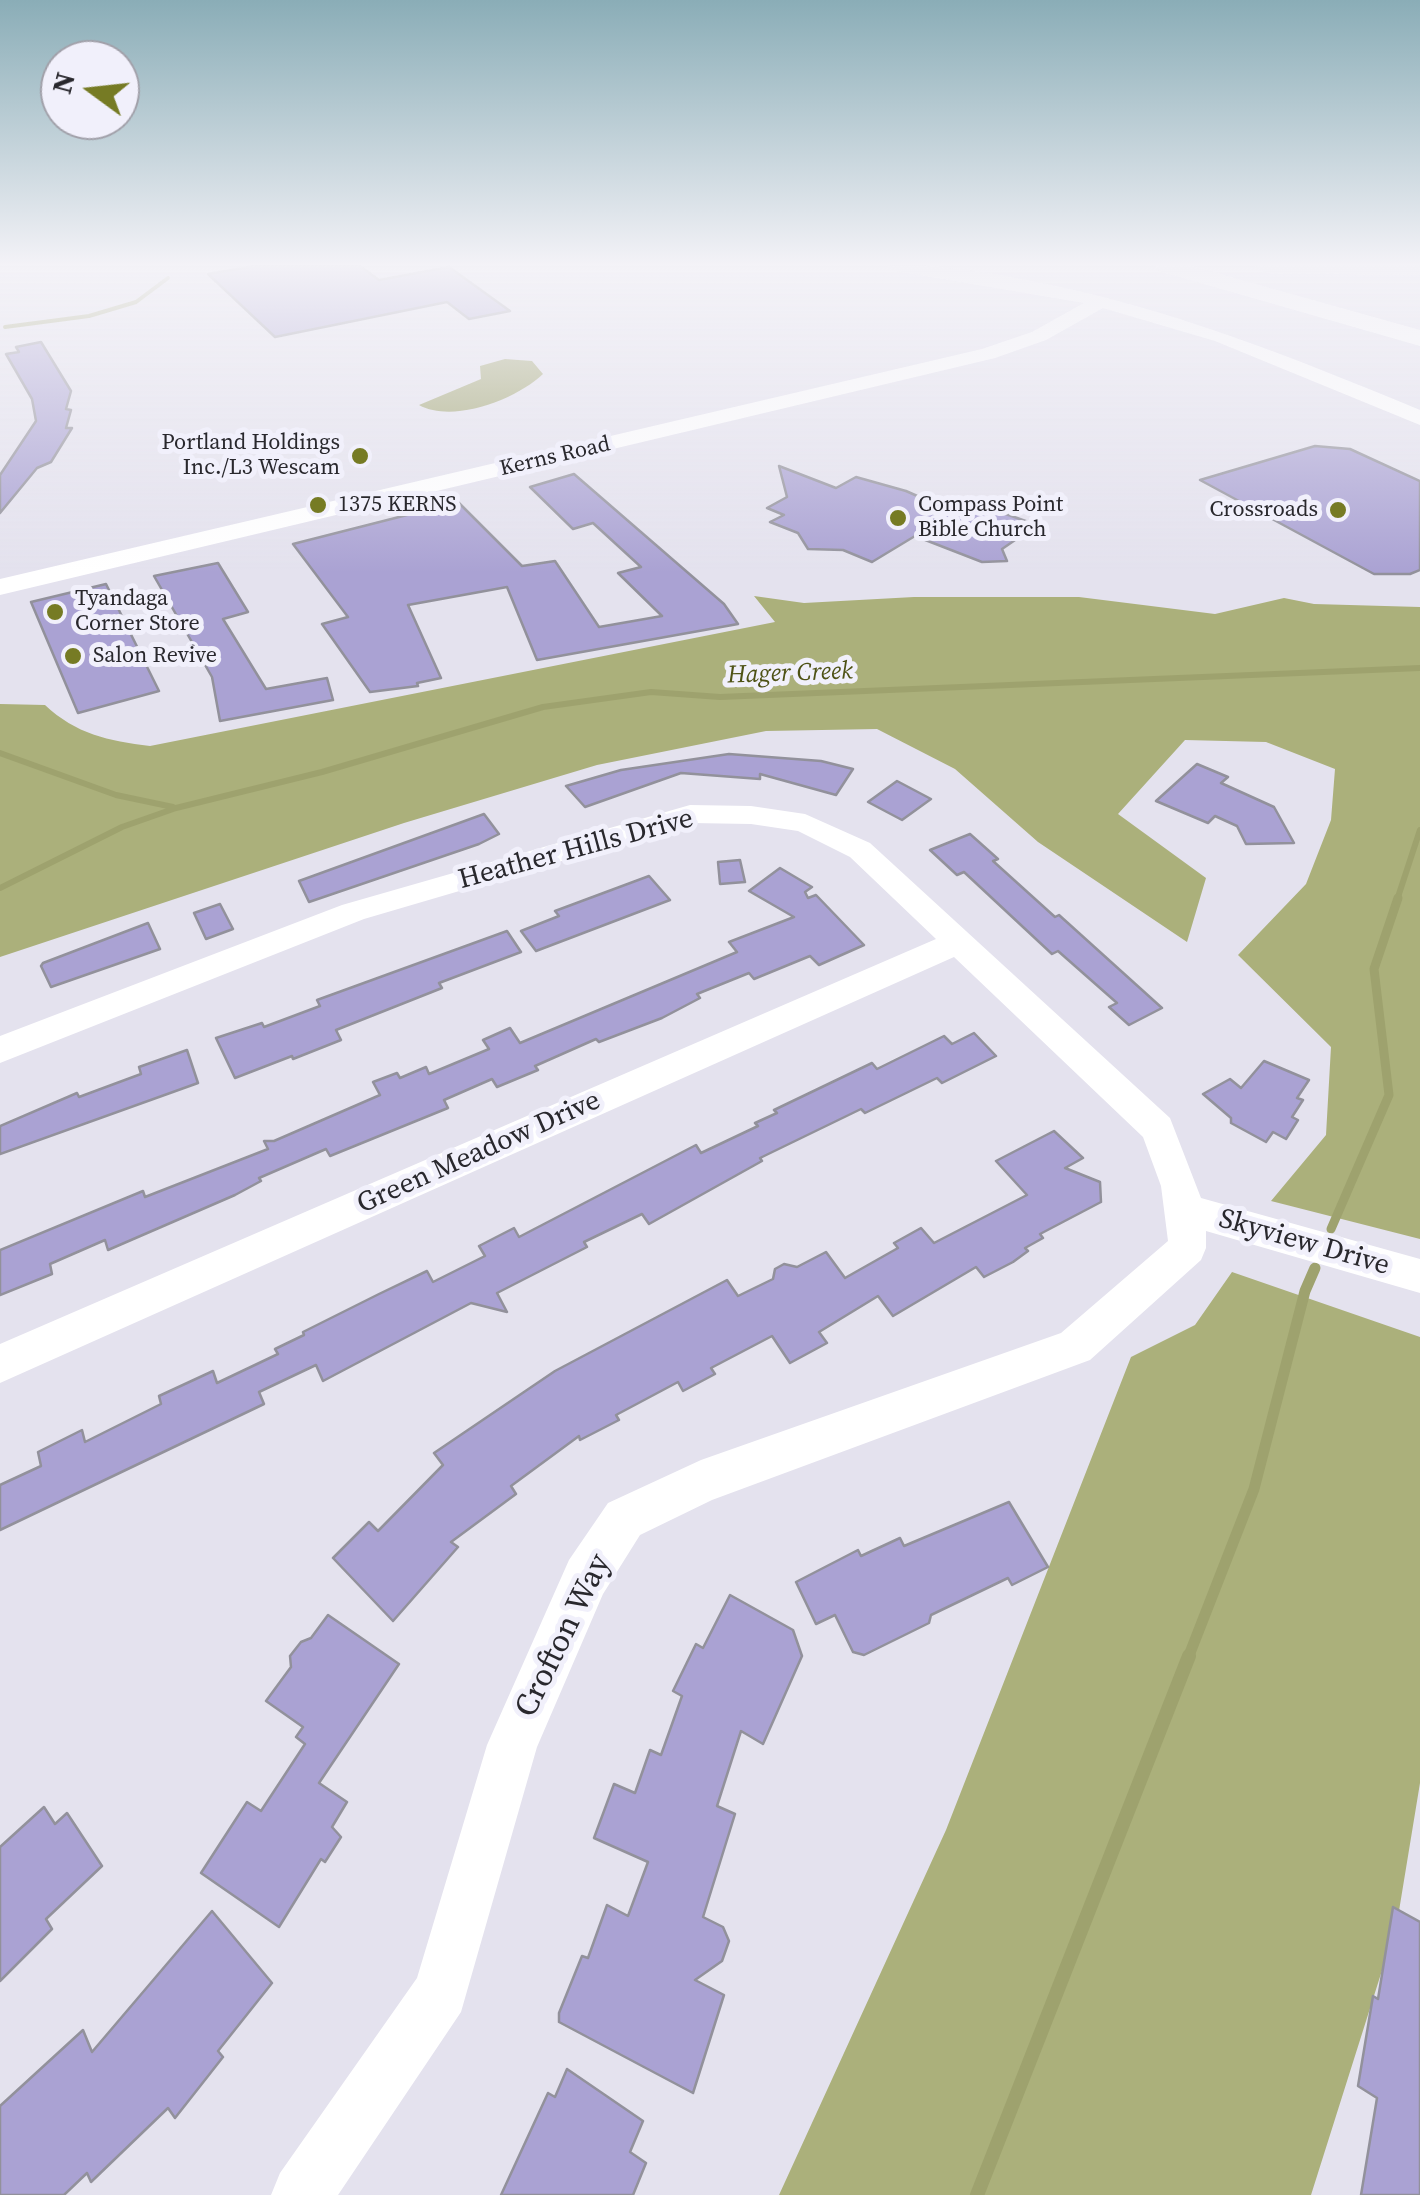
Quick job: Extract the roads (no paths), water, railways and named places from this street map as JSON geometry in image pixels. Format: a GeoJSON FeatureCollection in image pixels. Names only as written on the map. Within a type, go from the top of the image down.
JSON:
{"type":"FeatureCollection","features":[{"type":"Feature","properties":{"kind":"street","name":"Kerns Road"},"geometry":{"type":"LineString","coordinates":[[0,587],[927,368]]}},
{"type":"Feature","properties":{"kind":"street"},"geometry":{"type":"LineString","coordinates":[[1298,368],[1420,418]]}},
{"type":"Feature","properties":{"kind":"street","name":"Heather Hills Drive"},"geometry":{"type":"LineString","coordinates":[[0,1050],[353,912],[690,814],[751,815],[805,823],[860,850],[1157,1128],[1177,1169],[1188,1210]]}},
{"type":"Feature","properties":{"kind":"street","name":"Green Meadow Drive"},"geometry":{"type":"LineString","coordinates":[[0,1364],[959,942]]}},
{"type":"Feature","properties":{"kind":"street","name":"Skyview Drive"},"geometry":{"type":"LineString","coordinates":[[1188,1210],[1420,1276]]}},
{"type":"Feature","properties":{"kind":"street","name":"Crofton Way"},"geometry":{"type":"LineString","coordinates":[[302,2195],[442,1992],[512,1745],[586,1577],[624,1518],[701,1482],[1076,1347],[1188,1248],[1188,1210]]}},
{"type":"Feature","properties":{"kind":"waterway","name":"Hager Creek"},"geometry":{"type":"LineString","coordinates":[[0,888],[122,827],[176,808],[322,772],[543,707],[651,692],[720,697],[1420,668]]}},
{"type":"Feature","properties":{"kind":"waterway"},"geometry":{"type":"LineString","coordinates":[[0,753],[116,795],[173,807]]}},
{"type":"Feature","properties":{"kind":"waterway"},"geometry":{"type":"LineString","coordinates":[[1397,900],[1420,830]]}},
{"type":"Feature","properties":{"kind":"waterway"},"geometry":{"type":"LineString","coordinates":[[1331,1229],[1389,1095],[1374,969],[1398,898]]}},
{"type":"Feature","properties":{"kind":"waterway"},"geometry":{"type":"LineString","coordinates":[[1188,1658],[1254,1489],[1305,1291],[1315,1268]]}},
{"type":"Feature","properties":{"kind":"waterway"},"geometry":{"type":"LineString","coordinates":[[977,2195],[1189,1656]]}},
{"type":"Feature","properties":{"kind":"place","name":"Portland Holdings Inc./L3 Wescam"},"geometry":{"type":"Point","coordinates":[360,456]}},
{"type":"Feature","properties":{"kind":"place","name":"1375 KERNS"},"geometry":{"type":"Point","coordinates":[318,505]}},
{"type":"Feature","properties":{"kind":"place","name":"Crossroads"},"geometry":{"type":"Point","coordinates":[1338,510]}},
{"type":"Feature","properties":{"kind":"place","name":"Compass Point Bible Church"},"geometry":{"type":"Point","coordinates":[898,518]}},
{"type":"Feature","properties":{"kind":"place","name":"Tyandaga Corner Store"},"geometry":{"type":"Point","coordinates":[55,612]}},
{"type":"Feature","properties":{"kind":"place","name":"Salon Revive"},"geometry":{"type":"Point","coordinates":[73,656]}}]}
